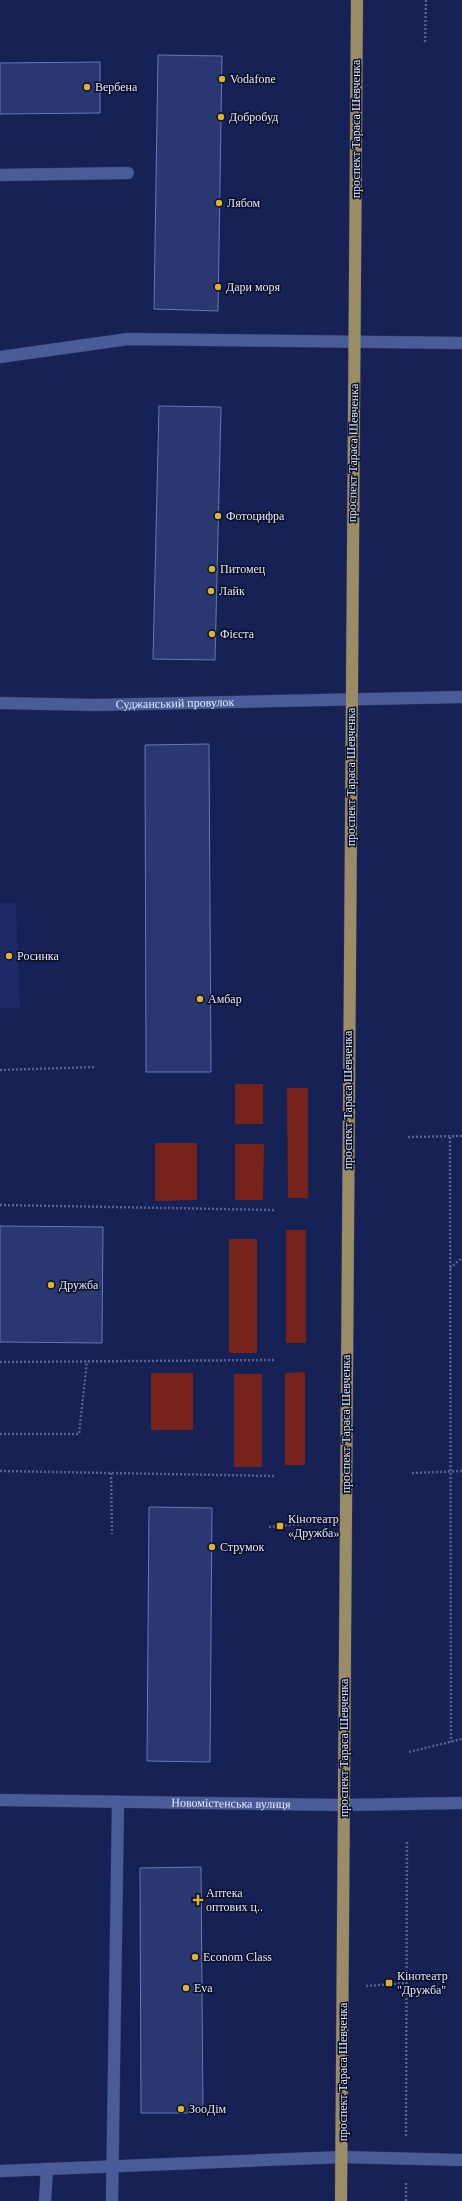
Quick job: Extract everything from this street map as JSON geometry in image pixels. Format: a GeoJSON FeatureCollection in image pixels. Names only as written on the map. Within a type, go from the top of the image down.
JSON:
{"type":"FeatureCollection","features":[{"type":"Feature","properties":{"kind":"main road","name":"проспект Тараса Шевченка"},"geometry":{"type":"LineString","coordinates":[[342,2201],[343,1805],[357,0]]}},
{"type":"Feature","properties":{"kind":"street"},"geometry":{"type":"LineString","coordinates":[[0,175],[128,173]]}},
{"type":"Feature","properties":{"kind":"street"},"geometry":{"type":"LineString","coordinates":[[0,357],[128,339],[462,343]]}},
{"type":"Feature","properties":{"kind":"street","name":"Суджанський провулок"},"geometry":{"type":"LineString","coordinates":[[0,703],[95,705],[462,697]]}},
{"type":"Feature","properties":{"kind":"street","name":"Новомістенська вулиця"},"geometry":{"type":"LineString","coordinates":[[0,1800],[118,1803],[343,1805],[462,1803]]}},
{"type":"Feature","properties":{"kind":"street"},"geometry":{"type":"LineString","coordinates":[[112,2201],[118,1803]]}},
{"type":"Feature","properties":{"kind":"street"},"geometry":{"type":"LineString","coordinates":[[0,2171],[342,2157],[462,2160]]}},
{"type":"Feature","properties":{"kind":"street"},"geometry":{"type":"LineString","coordinates":[[45,2201],[47,2169]]}},
{"type":"Feature","properties":{"kind":"path"},"geometry":{"type":"LineString","coordinates":[[424,42],[426,0]]}},
{"type":"Feature","properties":{"kind":"path"},"geometry":{"type":"LineString","coordinates":[[0,1070],[96,1067]]}},
{"type":"Feature","properties":{"kind":"path"},"geometry":{"type":"LineString","coordinates":[[408,1137],[462,1136]]}},
{"type":"Feature","properties":{"kind":"path"},"geometry":{"type":"LineString","coordinates":[[450,1137],[451,1742]]}},
{"type":"Feature","properties":{"kind":"path"},"geometry":{"type":"LineString","coordinates":[[0,1205],[276,1210]]}},
{"type":"Feature","properties":{"kind":"path"},"geometry":{"type":"LineString","coordinates":[[450,1268],[462,1258]]}},
{"type":"Feature","properties":{"kind":"path"},"geometry":{"type":"LineString","coordinates":[[0,1362],[275,1360]]}},
{"type":"Feature","properties":{"kind":"path"},"geometry":{"type":"LineString","coordinates":[[0,1434],[80,1434],[87,1361]]}},
{"type":"Feature","properties":{"kind":"path"},"geometry":{"type":"LineString","coordinates":[[0,1471],[275,1476]]}},
{"type":"Feature","properties":{"kind":"path"},"geometry":{"type":"LineString","coordinates":[[412,1473],[462,1471]]}},
{"type":"Feature","properties":{"kind":"path"},"geometry":{"type":"LineString","coordinates":[[111,1473],[112,1534]]}},
{"type":"Feature","properties":{"kind":"path"},"geometry":{"type":"LineString","coordinates":[[269,1527],[345,1520]]}},
{"type":"Feature","properties":{"kind":"path"},"geometry":{"type":"LineString","coordinates":[[408,1752],[462,1739]]}},
{"type":"Feature","properties":{"kind":"path"},"geometry":{"type":"LineString","coordinates":[[406,2201],[407,1840]]}},
{"type":"Feature","properties":{"kind":"path"},"geometry":{"type":"LineString","coordinates":[[343,1988],[406,1983]]}},
{"type":"Feature","properties":{"kind":"shaded area","name":"Росинка"},"geometry":{"type":"Polygon","coordinates":[[[0,903],[16,903],[20,1008],[0,1008],[0,903]]]}},
{"type":"Feature","properties":{"kind":"shaded area"},"geometry":{"type":"Polygon","coordinates":[[[235,1084],[263,1084],[263,1124],[235,1124],[235,1084]]]}},
{"type":"Feature","properties":{"kind":"shaded area"},"geometry":{"type":"Polygon","coordinates":[[[287,1088],[308,1088],[308,1198],[288,1198],[287,1088]]]}},
{"type":"Feature","properties":{"kind":"shaded area"},"geometry":{"type":"Polygon","coordinates":[[[155,1143],[197,1143],[197,1200],[155,1201],[155,1143]]]}},
{"type":"Feature","properties":{"kind":"shaded area"},"geometry":{"type":"Polygon","coordinates":[[[235,1144],[264,1144],[263,1200],[235,1200],[235,1144]]]}},
{"type":"Feature","properties":{"kind":"shaded area"},"geometry":{"type":"Polygon","coordinates":[[[286,1230],[306,1230],[306,1343],[286,1343],[286,1230]]]}},
{"type":"Feature","properties":{"kind":"shaded area"},"geometry":{"type":"Polygon","coordinates":[[[229,1239],[257,1239],[257,1353],[229,1353],[229,1239]]]}},
{"type":"Feature","properties":{"kind":"shaded area"},"geometry":{"type":"Polygon","coordinates":[[[305,1372],[305,1465],[285,1465],[285,1373],[305,1372]]]}},
{"type":"Feature","properties":{"kind":"shaded area"},"geometry":{"type":"Polygon","coordinates":[[[151,1373],[193,1373],[193,1430],[151,1430],[151,1373]]]}},
{"type":"Feature","properties":{"kind":"shaded area"},"geometry":{"type":"Polygon","coordinates":[[[234,1374],[262,1374],[262,1467],[234,1467],[234,1374]]]}},
{"type":"Feature","properties":{"kind":"building"},"geometry":{"type":"Polygon","coordinates":[[[158,55],[222,56],[218,311],[154,309],[158,55]]]}},
{"type":"Feature","properties":{"kind":"building"},"geometry":{"type":"Polygon","coordinates":[[[100,62],[100,113],[0,114],[0,63],[100,62]]]}},
{"type":"Feature","properties":{"kind":"building"},"geometry":{"type":"Polygon","coordinates":[[[159,406],[221,407],[215,660],[153,659],[159,406]]]}},
{"type":"Feature","properties":{"kind":"building"},"geometry":{"type":"Polygon","coordinates":[[[209,744],[211,1072],[146,1072],[145,745],[209,744]]]}},
{"type":"Feature","properties":{"kind":"building","name":"Дружба"},"geometry":{"type":"Polygon","coordinates":[[[0,1226],[103,1227],[102,1343],[0,1342],[0,1226]]]}},
{"type":"Feature","properties":{"kind":"building"},"geometry":{"type":"Polygon","coordinates":[[[149,1507],[212,1508],[210,1762],[147,1761],[149,1507]]]}},
{"type":"Feature","properties":{"kind":"building"},"geometry":{"type":"Polygon","coordinates":[[[201,1867],[203,2113],[141,2113],[140,1868],[201,1867]]]}},
{"type":"Feature","properties":{"kind":"place","name":"Vodafone"},"geometry":{"type":"Point","coordinates":[222,79]}},
{"type":"Feature","properties":{"kind":"place","name":"Вербена"},"geometry":{"type":"Point","coordinates":[87,87]}},
{"type":"Feature","properties":{"kind":"place","name":"Добробуд"},"geometry":{"type":"Point","coordinates":[221,117]}},
{"type":"Feature","properties":{"kind":"place","name":"Лябом"},"geometry":{"type":"Point","coordinates":[219,203]}},
{"type":"Feature","properties":{"kind":"place","name":"Дари моря"},"geometry":{"type":"Point","coordinates":[218,287]}},
{"type":"Feature","properties":{"kind":"place","name":"Фотоцифра"},"geometry":{"type":"Point","coordinates":[218,516]}},
{"type":"Feature","properties":{"kind":"place","name":"Питомец"},"geometry":{"type":"Point","coordinates":[212,569]}},
{"type":"Feature","properties":{"kind":"place","name":"Лайк"},"geometry":{"type":"Point","coordinates":[211,591]}},
{"type":"Feature","properties":{"kind":"place","name":"Фієста"},"geometry":{"type":"Point","coordinates":[212,634]}},
{"type":"Feature","properties":{"kind":"place","name":"Росинка"},"geometry":{"type":"Point","coordinates":[9,956]}},
{"type":"Feature","properties":{"kind":"place","name":"Амбар"},"geometry":{"type":"Point","coordinates":[200,999]}},
{"type":"Feature","properties":{"kind":"place","name":"Дружба"},"geometry":{"type":"Point","coordinates":[51,1285]}},
{"type":"Feature","properties":{"kind":"place","name":"Кінотеатр «Дружба»"},"geometry":{"type":"Point","coordinates":[280,1526]}},
{"type":"Feature","properties":{"kind":"place","name":"Струмок"},"geometry":{"type":"Point","coordinates":[212,1547]}},
{"type":"Feature","properties":{"kind":"place","name":"Аптека оптових ц.."},"geometry":{"type":"Point","coordinates":[198,1900]}},
{"type":"Feature","properties":{"kind":"place","name":"Econom Class"},"geometry":{"type":"Point","coordinates":[195,1957]}},
{"type":"Feature","properties":{"kind":"place","name":"Кінотеатр \"Дружба\""},"geometry":{"type":"Point","coordinates":[389,1983]}},
{"type":"Feature","properties":{"kind":"place","name":"Eva"},"geometry":{"type":"Point","coordinates":[186,1988]}},
{"type":"Feature","properties":{"kind":"place","name":"ЗооДім"},"geometry":{"type":"Point","coordinates":[181,2109]}}]}
